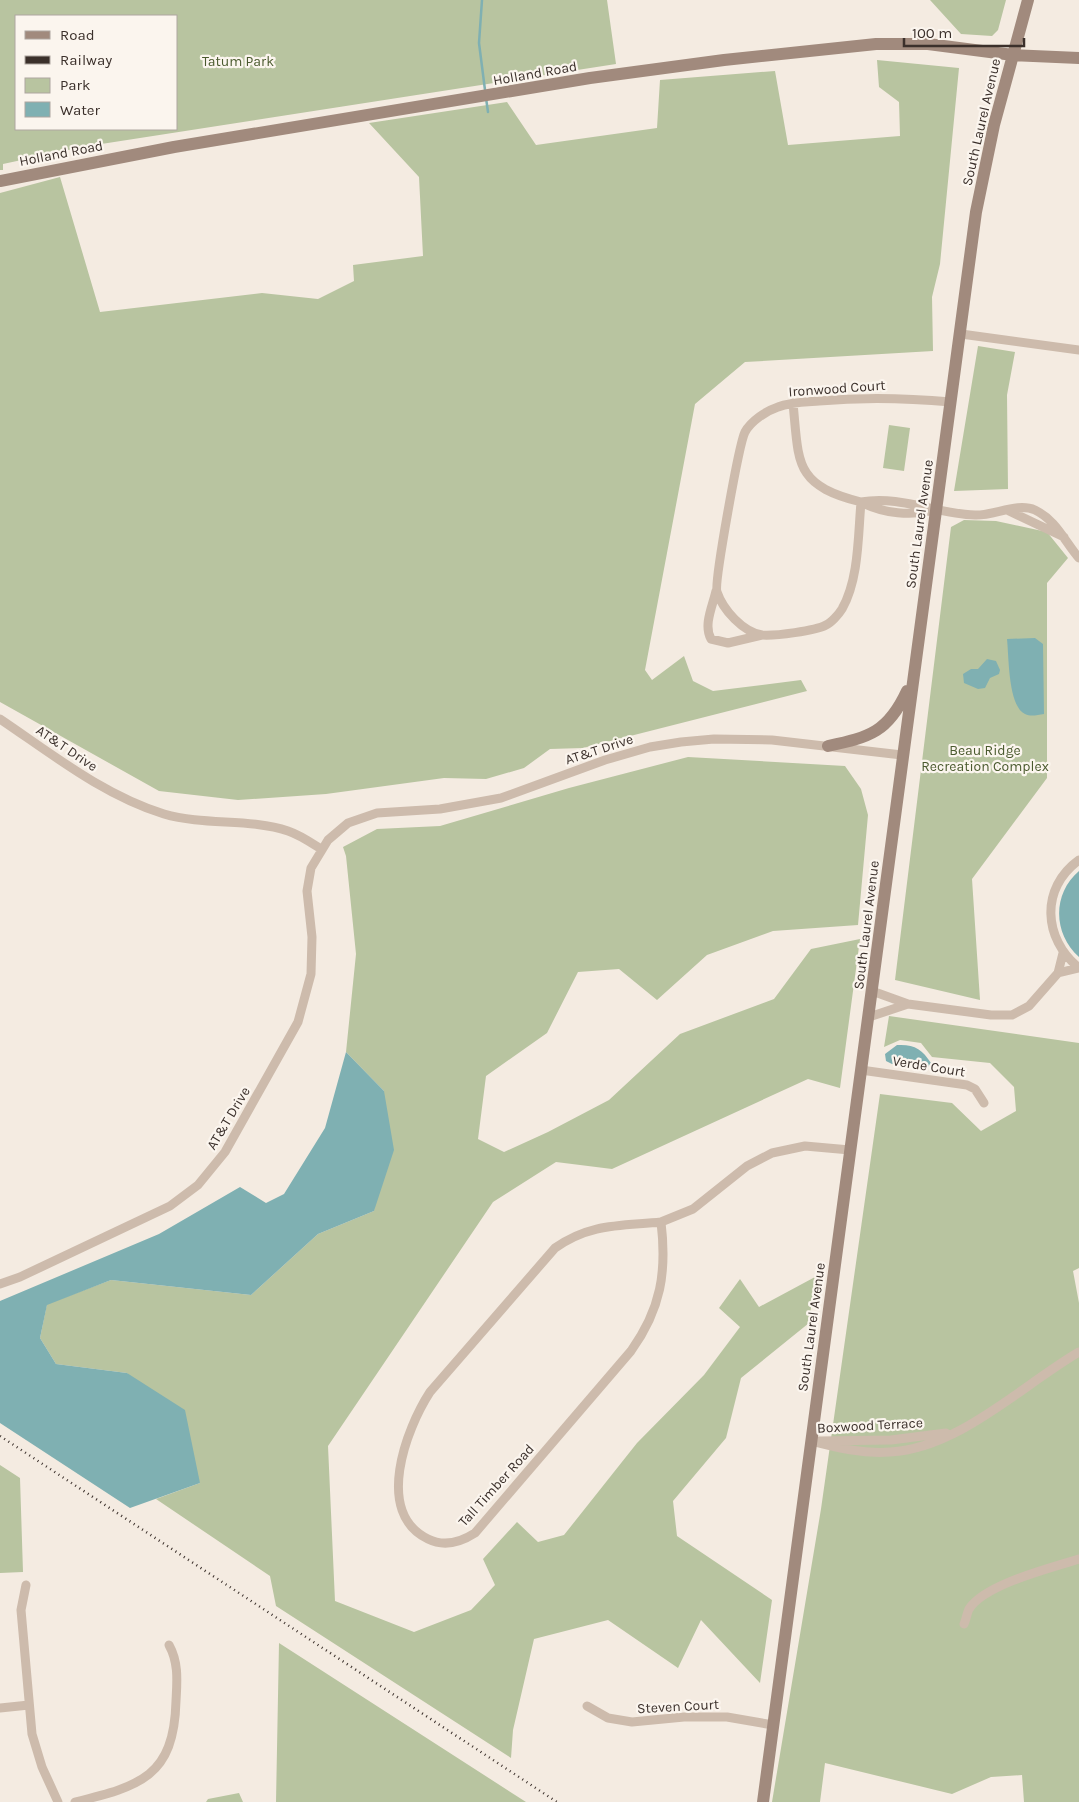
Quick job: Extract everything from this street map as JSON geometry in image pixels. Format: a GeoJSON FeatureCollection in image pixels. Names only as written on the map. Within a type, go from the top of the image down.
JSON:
{"type":"FeatureCollection","features":[{"type":"Feature","properties":{"kind":"main road","name":"South Laurel Avenue"},"geometry":{"type":"LineString","coordinates":[[763,1802],[869,1017],[902,755],[985,162],[1028,0]]}},
{"type":"Feature","properties":{"kind":"main road","name":"Holland Road"},"geometry":{"type":"LineString","coordinates":[[0,181],[174,147],[675,65],[876,44],[928,44],[1012,55],[1079,58]]}},
{"type":"Feature","properties":{"kind":"main road"},"geometry":{"type":"LineString","coordinates":[[828,746],[867,736],[887,724],[902,702],[913,674]]}},
{"type":"Feature","properties":{"kind":"street"},"geometry":{"type":"LineString","coordinates":[[961,334],[1079,350]]}},
{"type":"Feature","properties":{"kind":"street","name":"Ironwood Court"},"geometry":{"type":"LineString","coordinates":[[861,502],[850,591],[841,611],[826,625],[810,630],[762,635],[728,643],[712,638],[708,633],[708,624],[716,591],[735,469],[745,432],[762,414],[778,406],[793,403],[850,398],[900,398],[951,402]]}},
{"type":"Feature","properties":{"kind":"street"},"geometry":{"type":"LineString","coordinates":[[793,403],[797,447],[804,472],[817,485],[836,496],[861,502],[872,500],[895,507],[922,505],[936,510],[978,515],[1028,507],[1038,511],[1057,527],[1064,537],[1076,547],[1079,558]]}},
{"type":"Feature","properties":{"kind":"street"},"geometry":{"type":"LineString","coordinates":[[716,591],[727,612],[743,626],[762,635]]}},
{"type":"Feature","properties":{"kind":"street","name":"AT&T Drive"},"geometry":{"type":"LineString","coordinates":[[0,719],[90,780],[132,802],[182,818],[276,828],[296,834],[321,849]]}},
{"type":"Feature","properties":{"kind":"street","name":"AT&T Drive"},"geometry":{"type":"LineString","coordinates":[[0,1284],[20,1277],[170,1206],[198,1185],[225,1152],[288,1041],[303,1006],[311,974],[312,954],[307,891],[311,868],[321,849],[340,828],[367,815],[440,810],[481,802],[519,792],[605,760],[650,747],[681,742],[723,739],[828,746],[902,755]]}},
{"type":"Feature","properties":{"kind":"street"},"geometry":{"type":"LineString","coordinates":[[1078,968],[1063,953],[1053,932],[1050,906],[1053,894],[1060,880],[1079,860]]}},
{"type":"Feature","properties":{"kind":"street"},"geometry":{"type":"LineString","coordinates":[[872,990],[908,1004],[991,1015],[1012,1015],[1029,1006],[1058,973],[1063,953]]}},
{"type":"Feature","properties":{"kind":"street"},"geometry":{"type":"LineString","coordinates":[[1058,973],[1078,968]]}},
{"type":"Feature","properties":{"kind":"street"},"geometry":{"type":"LineString","coordinates":[[869,1017],[908,1004]]}},
{"type":"Feature","properties":{"kind":"street","name":"Verde Court"},"geometry":{"type":"LineString","coordinates":[[861,1070],[967,1084],[975,1088],[984,1103]]}},
{"type":"Feature","properties":{"kind":"street","name":"Tall Timber Road"},"geometry":{"type":"LineString","coordinates":[[661,1222],[664,1252],[662,1284],[648,1322],[631,1351],[475,1533],[461,1541],[447,1544],[432,1541],[418,1533],[408,1521],[401,1503],[401,1463],[411,1423],[430,1392],[555,1248],[589,1229],[661,1222],[693,1209],[747,1166],[772,1153],[805,1146],[850,1150]]}},
{"type":"Feature","properties":{"kind":"street","name":"Boxwood Terrace"},"geometry":{"type":"LineString","coordinates":[[811,1441],[891,1440],[956,1431],[1079,1352]]}},
{"type":"Feature","properties":{"kind":"street"},"geometry":{"type":"LineString","coordinates":[[964,1624],[969,1609],[997,1588],[1035,1572],[1079,1559]]}},
{"type":"Feature","properties":{"kind":"street"},"geometry":{"type":"LineString","coordinates":[[26,1585],[21,1610],[29,1705],[36,1753],[58,1802]]}},
{"type":"Feature","properties":{"kind":"street"},"geometry":{"type":"LineString","coordinates":[[75,1802],[129,1787],[147,1776],[162,1760],[171,1742],[176,1716],[176,1667],[169,1645]]}},
{"type":"Feature","properties":{"kind":"street"},"geometry":{"type":"LineString","coordinates":[[0,1708],[29,1705]]}},
{"type":"Feature","properties":{"kind":"street","name":"Steven Court"},"geometry":{"type":"LineString","coordinates":[[587,1706],[608,1718],[632,1722],[684,1717],[727,1717],[773,1725]]}},
{"type":"Feature","properties":{"kind":"green space","name":"Tatum Park"},"geometry":{"type":"Polygon","coordinates":[[[0,0],[607,0],[616,64],[82,147],[3,164],[3,170],[0,170],[0,0]]]}},
{"type":"Feature","properties":{"kind":"green space"},"geometry":{"type":"Polygon","coordinates":[[[930,0],[1006,0],[998,30],[992,36],[961,34],[930,0]]]}},
{"type":"Feature","properties":{"kind":"green space"},"geometry":{"type":"Polygon","coordinates":[[[877,60],[959,68],[940,264],[932,297],[933,351],[745,362],[695,404],[645,670],[652,680],[684,656],[693,681],[713,691],[801,680],[807,691],[583,748],[550,749],[524,768],[486,779],[444,778],[326,794],[238,800],[159,791],[0,702],[0,193],[60,177],[100,312],[262,293],[318,299],[354,281],[353,265],[423,256],[419,177],[369,123],[507,102],[536,145],[657,128],[660,80],[775,71],[788,145],[900,136],[899,102],[879,87],[877,60]]]}},
{"type":"Feature","properties":{"kind":"green space"},"geometry":{"type":"Polygon","coordinates":[[[978,346],[1015,352],[1007,395],[1008,489],[954,491],[978,346]]]}},
{"type":"Feature","properties":{"kind":"green space"},"geometry":{"type":"Polygon","coordinates":[[[889,425],[910,428],[904,471],[883,468],[889,425]]]}},
{"type":"Feature","properties":{"kind":"green space","name":"Beau Ridge Recreation Complex"},"geometry":{"type":"Polygon","coordinates":[[[964,520],[996,521],[1047,532],[1068,558],[1047,583],[1047,778],[972,879],[980,1000],[895,980],[951,527],[964,520]]]}},
{"type":"Feature","properties":{"kind":"green space"},"geometry":{"type":"Polygon","coordinates":[[[688,757],[845,766],[861,789],[868,815],[858,925],[773,931],[707,955],[657,1000],[619,969],[578,972],[547,1033],[486,1076],[478,1139],[504,1152],[548,1132],[609,1100],[680,1034],[774,999],[811,949],[860,939],[840,1088],[808,1079],[612,1169],[556,1162],[493,1202],[328,1446],[335,1601],[414,1632],[471,1610],[495,1585],[483,1559],[517,1522],[538,1542],[564,1535],[637,1443],[704,1375],[740,1327],[719,1308],[740,1279],[759,1307],[815,1277],[809,1323],[741,1378],[726,1438],[673,1501],[677,1536],[772,1600],[760,1683],[701,1620],[678,1668],[608,1620],[534,1639],[513,1730],[511,1758],[276,1606],[270,1576],[156,1499],[200,1483],[127,1373],[56,1364],[40,1338],[47,1304],[111,1280],[251,1295],[318,1234],[374,1211],[384,1091],[346,1052],[356,954],[346,856],[343,847],[377,829],[440,826],[569,788],[688,757]]]}},
{"type":"Feature","properties":{"kind":"green space"},"geometry":{"type":"Polygon","coordinates":[[[889,1016],[1079,1043],[1079,1268],[1073,1271],[1079,1303],[1079,1802],[1024,1802],[1022,1775],[991,1777],[952,1794],[825,1763],[820,1802],[772,1802],[821,1509],[880,1094],[952,1103],[981,1131],[1016,1111],[1014,1087],[990,1063],[932,1057],[921,1043],[900,1040],[884,1047],[889,1016]]]}},
{"type":"Feature","properties":{"kind":"green space"},"geometry":{"type":"Polygon","coordinates":[[[0,1465],[20,1478],[23,1572],[0,1573],[0,1465]]]}},
{"type":"Feature","properties":{"kind":"green space"},"geometry":{"type":"Polygon","coordinates":[[[279,1643],[526,1802],[276,1802],[279,1643]]]}},
{"type":"Feature","properties":{"kind":"green space"},"geometry":{"type":"Polygon","coordinates":[[[239,1793],[243,1802],[206,1802],[208,1799],[239,1793]]]}},
{"type":"Feature","properties":{"kind":"water"},"geometry":{"type":"Polygon","coordinates":[[[1035,638],[1043,644],[1044,714],[1032,716],[1025,714],[1019,709],[1012,692],[1007,639],[1035,638]]]}},
{"type":"Feature","properties":{"kind":"water"},"geometry":{"type":"Polygon","coordinates":[[[987,659],[996,661],[1000,670],[999,674],[990,678],[985,688],[978,689],[964,683],[963,674],[971,669],[978,669],[987,659]]]}},
{"type":"Feature","properties":{"kind":"water"},"geometry":{"type":"Polygon","coordinates":[[[1079,871],[1079,957],[1070,948],[1064,937],[1060,926],[1059,914],[1060,902],[1064,891],[1070,880],[1079,871]]]}},
{"type":"Feature","properties":{"kind":"water"},"geometry":{"type":"Polygon","coordinates":[[[897,1045],[908,1045],[917,1048],[931,1063],[928,1067],[892,1064],[886,1061],[885,1054],[897,1045]]]}},
{"type":"Feature","properties":{"kind":"water"},"geometry":{"type":"Polygon","coordinates":[[[346,1052],[384,1091],[394,1150],[374,1211],[318,1234],[251,1295],[111,1280],[47,1305],[40,1338],[56,1364],[127,1373],[185,1410],[200,1483],[130,1508],[0,1423],[0,1301],[159,1234],[240,1187],[266,1203],[284,1194],[325,1128],[346,1052]]]}},
{"type":"Feature","properties":{"kind":"waterway"},"geometry":{"type":"LineString","coordinates":[[482,0],[479,43],[485,90]]}},
{"type":"Feature","properties":{"kind":"waterway"},"geometry":{"type":"LineString","coordinates":[[486,98],[488,112]]}},
{"type":"Feature","properties":{"kind":"railway"},"geometry":{"type":"LineString","coordinates":[[0,1436],[557,1802]]}}]}
